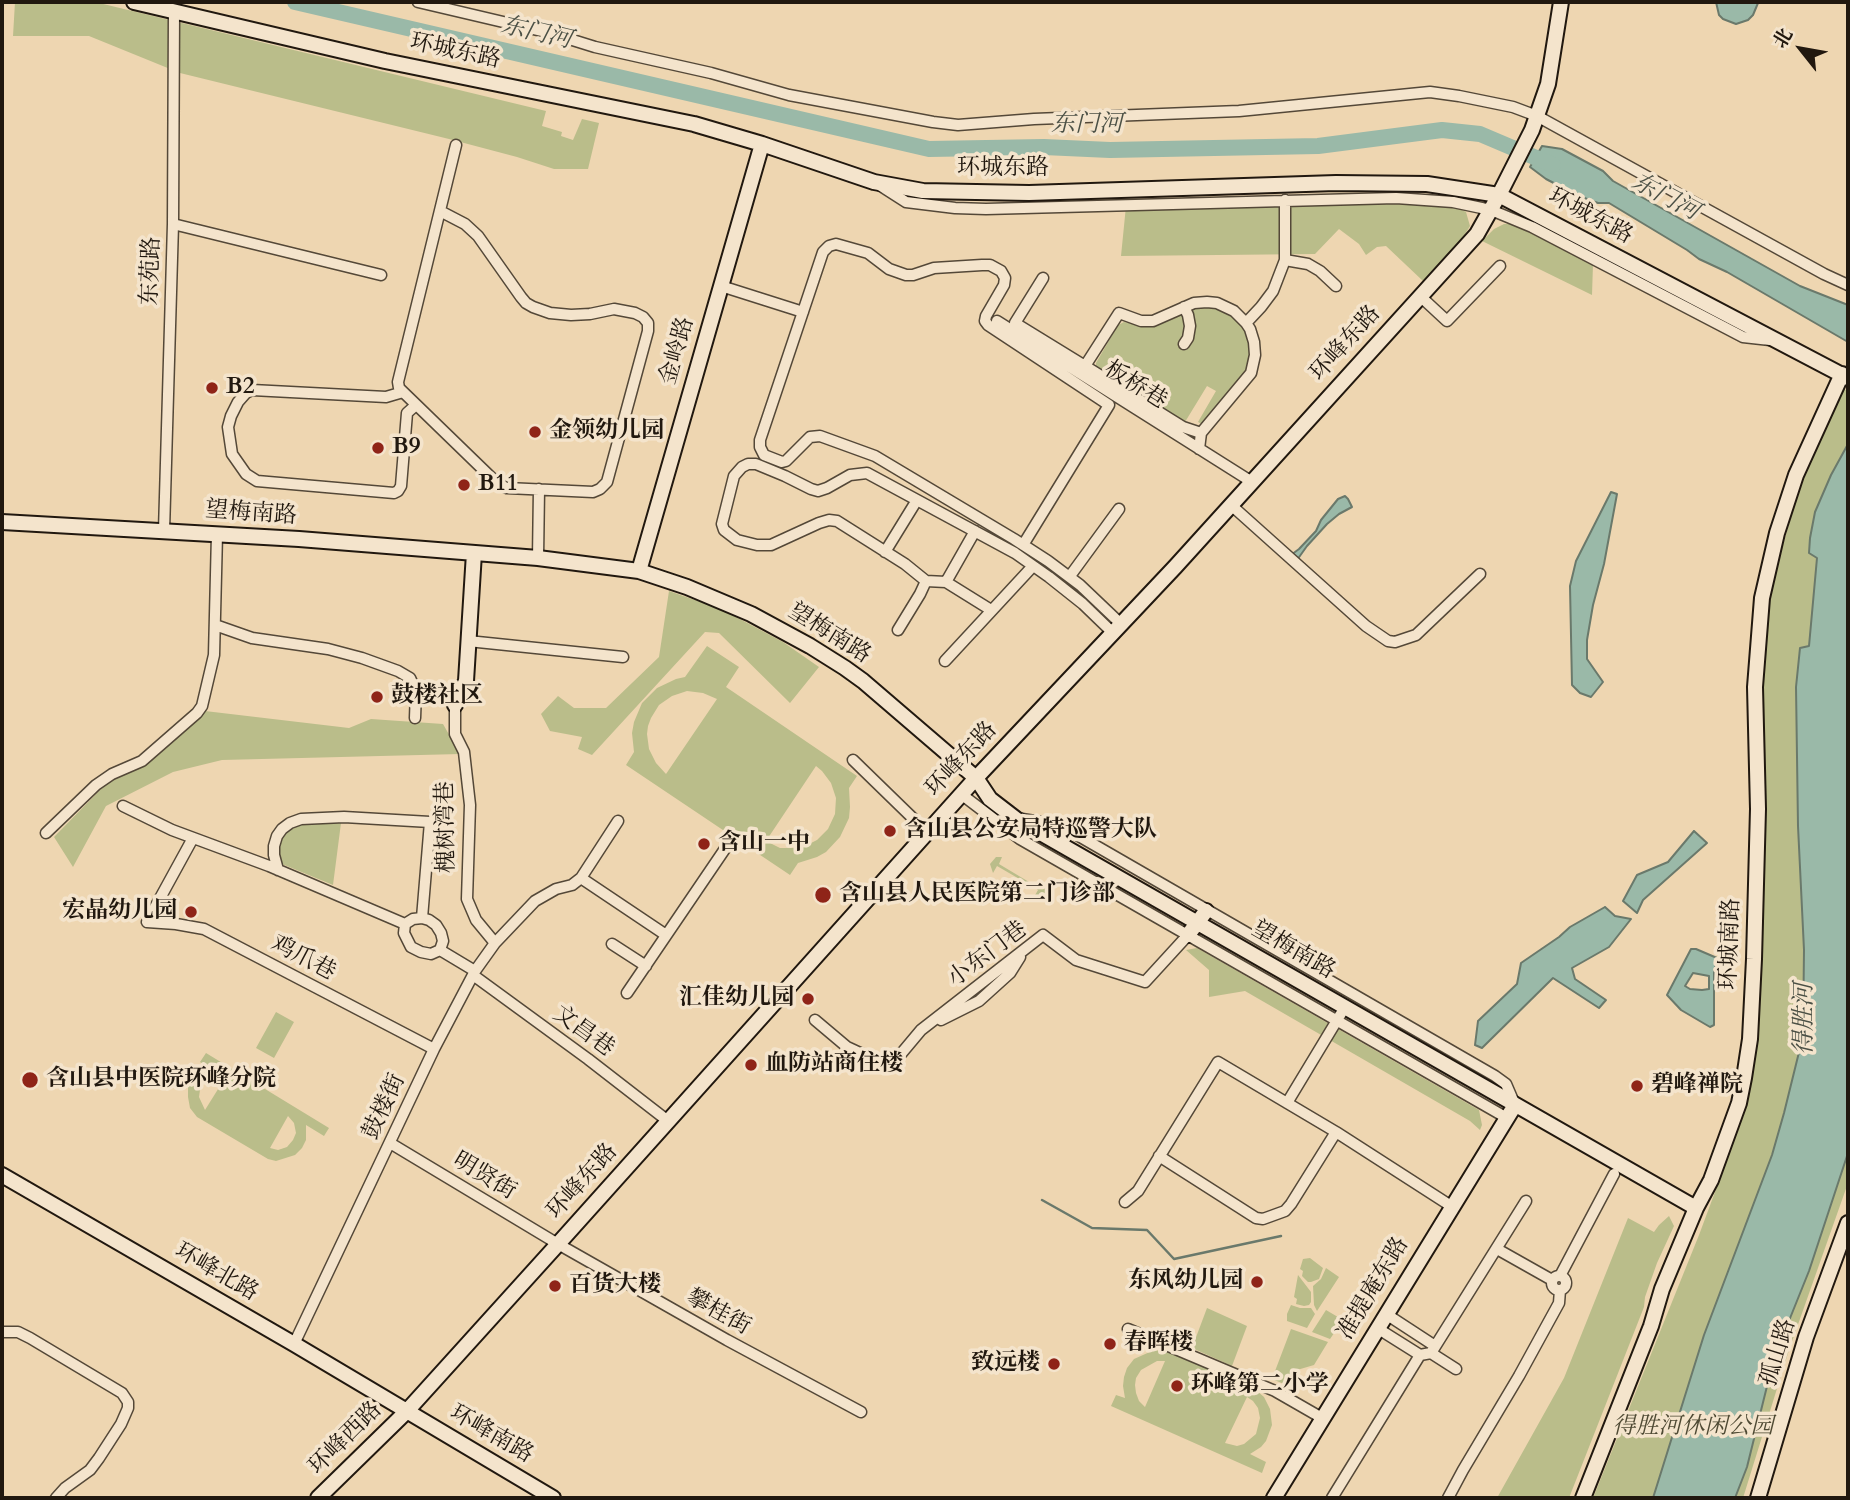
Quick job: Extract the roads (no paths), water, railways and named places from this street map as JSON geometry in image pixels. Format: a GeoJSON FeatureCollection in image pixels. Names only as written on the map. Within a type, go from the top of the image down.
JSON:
{"type":"FeatureCollection","features":[{"type":"Feature","properties":{"kind":"main road","name":"环城东路"},"geometry":{"type":"LineString","coordinates":[[134,2],[175,7],[411,66],[694,124],[874,182],[923,191],[1029,193],[1336,183],[1427,184],[1499,195],[1845,376]]}},
{"type":"Feature","properties":{"kind":"main road","name":"环峰东路"},"geometry":{"type":"LineString","coordinates":[[405,1412],[961,794],[1231,505],[1477,234],[1534,123],[1548,84],[1561,2]]}},
{"type":"Feature","properties":{"kind":"main road","name":"金岭路"},"geometry":{"type":"LineString","coordinates":[[639,571],[762,144]]}},
{"type":"Feature","properties":{"kind":"main road","name":"环城南路"},"geometry":{"type":"LineString","coordinates":[[1583,1498],[1646,1338],[1662,1289],[1696,1208],[1711,1180],[1739,1103],[1749,1040],[1754,959],[1758,808],[1755,687],[1762,598],[1777,533],[1796,475],[1845,376]]}},
{"type":"Feature","properties":{"kind":"main road","name":"望梅南路"},"geometry":{"type":"LineString","coordinates":[[2,522],[217,534],[538,558],[639,571],[687,587],[751,614],[821,652],[863,681],[976,778],[990,799],[1016,818],[1345,1007],[1511,1111],[1696,1208]]}},
{"type":"Feature","properties":{"kind":"main road"},"geometry":{"type":"LineString","coordinates":[[455,705],[466,681],[474,553]]}},
{"type":"Feature","properties":{"kind":"main road"},"geometry":{"type":"LineString","coordinates":[[1188,935],[1206,911]]}},
{"type":"Feature","properties":{"kind":"main road","name":"望梅南路"},"geometry":{"type":"LineString","coordinates":[[1445,1064],[1511,1111]]}},
{"type":"Feature","properties":{"kind":"main road","name":"准提庵东路"},"geometry":{"type":"LineString","coordinates":[[1273,1498],[1511,1111]]}},
{"type":"Feature","properties":{"kind":"main road","name":"环峰北路"},"geometry":{"type":"LineString","coordinates":[[2,1175],[294,1344],[405,1412]]}},
{"type":"Feature","properties":{"kind":"main road","name":"孤山路"},"geometry":{"type":"LineString","coordinates":[[1758,1498],[1807,1337],[1848,1223]]}},
{"type":"Feature","properties":{"kind":"main road","name":"环峰西路"},"geometry":{"type":"LineString","coordinates":[[318,1498],[405,1412]]}},
{"type":"Feature","properties":{"kind":"main road","name":"环峰南路"},"geometry":{"type":"LineString","coordinates":[[405,1412],[553,1498]]}},
{"type":"Feature","properties":{"kind":"street"},"geometry":{"type":"LineString","coordinates":[[418,2],[789,94],[958,125],[1048,118],[1239,111],[1430,92],[1459,96],[1513,107],[1534,123],[1848,285]]}},
{"type":"Feature","properties":{"kind":"street","name":"东苑路"},"geometry":{"type":"LineString","coordinates":[[164,531],[173,224],[175,7]]}},
{"type":"Feature","properties":{"kind":"street"},"geometry":{"type":"LineString","coordinates":[[440,211],[465,224],[478,236],[521,297],[533,307],[550,313],[571,315],[614,309],[635,313],[648,323],[607,482],[600,489],[593,492],[508,488],[498,484],[399,388],[398,382],[456,145]]}},
{"type":"Feature","properties":{"kind":"street"},"geometry":{"type":"LineString","coordinates":[[874,182],[906,202],[955,208],[1419,198],[1453,202],[1491,210],[1532,228],[1743,337],[1777,341]]}},
{"type":"Feature","properties":{"kind":"street"},"geometry":{"type":"LineString","coordinates":[[1246,323],[1273,291],[1285,260],[1285,200]]}},
{"type":"Feature","properties":{"kind":"street"},"geometry":{"type":"LineString","coordinates":[[173,224],[381,275]]}},
{"type":"Feature","properties":{"kind":"street"},"geometry":{"type":"LineString","coordinates":[[1023,545],[1109,405],[988,326],[986,316],[1004,285],[1005,278],[1001,271],[982,264],[934,268],[906,275],[888,269],[868,253],[836,244],[829,246],[823,252],[760,440],[764,455],[786,461],[810,437],[820,436],[875,456],[1070,576],[1117,628]]}},
{"type":"Feature","properties":{"kind":"street"},"geometry":{"type":"LineString","coordinates":[[1285,260],[1308,264],[1336,286]]}},
{"type":"Feature","properties":{"kind":"street"},"geometry":{"type":"LineString","coordinates":[[1420,296],[1447,321],[1500,266]]}},
{"type":"Feature","properties":{"kind":"street"},"geometry":{"type":"LineString","coordinates":[[1043,278],[1015,323],[1183,427],[1201,433]]}},
{"type":"Feature","properties":{"kind":"street"},"geometry":{"type":"LineString","coordinates":[[720,286],[803,312]]}},
{"type":"Feature","properties":{"kind":"street"},"geometry":{"type":"LineString","coordinates":[[1085,366],[1119,313],[1148,322],[1161,319],[1194,303],[1207,302],[1217,303],[1234,312],[1246,323],[1252,335],[1255,362],[1251,373],[1201,433],[1199,449]]}},
{"type":"Feature","properties":{"kind":"street"},"geometry":{"type":"LineString","coordinates":[[1184,307],[1191,326],[1184,344]]}},
{"type":"Feature","properties":{"kind":"street","name":"板桥巷"},"geometry":{"type":"LineString","coordinates":[[997,321],[1252,482]]}},
{"type":"Feature","properties":{"kind":"street"},"geometry":{"type":"LineString","coordinates":[[403,392],[386,397],[252,390],[238,402],[231,416],[228,427],[232,454],[246,474],[257,481],[394,493],[401,486],[407,413],[416,405]]}},
{"type":"Feature","properties":{"kind":"street"},"geometry":{"type":"LineString","coordinates":[[991,610],[946,582],[926,581],[905,564],[837,521],[819,523],[771,545],[737,540],[724,530],[722,524],[734,476],[742,467],[756,464],[818,491],[850,475],[867,473],[975,531],[1033,566],[1117,628]]}},
{"type":"Feature","properties":{"kind":"street"},"geometry":{"type":"LineString","coordinates":[[538,558],[539,489]]}},
{"type":"Feature","properties":{"kind":"street"},"geometry":{"type":"LineString","coordinates":[[885,552],[917,499]]}},
{"type":"Feature","properties":{"kind":"street"},"geometry":{"type":"LineString","coordinates":[[1231,505],[1366,626],[1388,641],[1395,642],[1416,635],[1480,574]]}},
{"type":"Feature","properties":{"kind":"street"},"geometry":{"type":"LineString","coordinates":[[1070,576],[1119,509]]}},
{"type":"Feature","properties":{"kind":"street"},"geometry":{"type":"LineString","coordinates":[[946,582],[975,531]]}},
{"type":"Feature","properties":{"kind":"street"},"geometry":{"type":"LineString","coordinates":[[46,833],[96,785],[112,774],[142,761],[202,706],[214,654],[217,534]]}},
{"type":"Feature","properties":{"kind":"street"},"geometry":{"type":"LineString","coordinates":[[945,661],[1033,566]]}},
{"type":"Feature","properties":{"kind":"street"},"geometry":{"type":"LineString","coordinates":[[898,630],[926,581]]}},
{"type":"Feature","properties":{"kind":"street"},"geometry":{"type":"LineString","coordinates":[[215,625],[252,638],[362,657],[398,671],[410,678],[416,691],[415,718]]}},
{"type":"Feature","properties":{"kind":"street"},"geometry":{"type":"LineString","coordinates":[[468,641],[623,657]]}},
{"type":"Feature","properties":{"kind":"street","name":"槐树湾巷"},"geometry":{"type":"LineString","coordinates":[[455,705],[455,734],[464,752],[470,805],[467,899],[476,920],[495,943]]}},
{"type":"Feature","properties":{"kind":"street"},"geometry":{"type":"LineString","coordinates":[[853,760],[927,832]]}},
{"type":"Feature","properties":{"kind":"street"},"geometry":{"type":"LineString","coordinates":[[961,794],[1020,839],[1337,1020],[1511,1111]]}},
{"type":"Feature","properties":{"kind":"street"},"geometry":{"type":"LineString","coordinates":[[123,806],[172,830],[278,870],[405,924]]}},
{"type":"Feature","properties":{"kind":"street"},"geometry":{"type":"LineString","coordinates":[[278,870],[274,855],[277,836],[290,823],[302,819],[344,817],[430,822],[422,918]]}},
{"type":"Feature","properties":{"kind":"street"},"geometry":{"type":"LineString","coordinates":[[1016,818],[1065,828],[1495,1076],[1506,1084],[1511,1111]]}},
{"type":"Feature","properties":{"kind":"street"},"geometry":{"type":"LineString","coordinates":[[618,821],[581,878],[666,935]]}},
{"type":"Feature","properties":{"kind":"street","name":"鸡爪巷"},"geometry":{"type":"LineString","coordinates":[[193,838],[147,922],[204,929],[434,1049]]}},
{"type":"Feature","properties":{"kind":"street"},"geometry":{"type":"LineString","coordinates":[[627,993],[731,840]]}},
{"type":"Feature","properties":{"kind":"street","name":"鼓楼街"},"geometry":{"type":"LineString","coordinates":[[294,1344],[434,1049],[474,973],[495,943],[535,901],[556,889],[572,885],[581,878]]}},
{"type":"Feature","properties":{"kind":"street"},"geometry":{"type":"LineString","coordinates":[[422,918],[436,925],[443,941],[440,950],[431,954],[411,947],[404,933],[405,924],[422,918]]}},
{"type":"Feature","properties":{"kind":"street","name":"小东门巷"},"geometry":{"type":"LineString","coordinates":[[815,1020],[847,1047],[890,1067],[921,1030],[1043,935],[1076,960],[1145,982],[1188,935]]}},
{"type":"Feature","properties":{"kind":"street"},"geometry":{"type":"LineString","coordinates":[[612,944],[646,966]]}},
{"type":"Feature","properties":{"kind":"street","name":"文昌巷"},"geometry":{"type":"LineString","coordinates":[[440,950],[668,1121]]}},
{"type":"Feature","properties":{"kind":"street"},"geometry":{"type":"LineString","coordinates":[[1287,1103],[1345,1007]]}},
{"type":"Feature","properties":{"kind":"street"},"geometry":{"type":"LineString","coordinates":[[1125,1202],[1138,1191],[1218,1062],[1336,1132],[1451,1206]]}},
{"type":"Feature","properties":{"kind":"street"},"geometry":{"type":"LineString","coordinates":[[1159,1156],[1256,1218],[1263,1219],[1284,1211],[1291,1204],[1336,1132]]}},
{"type":"Feature","properties":{"kind":"street","name":"明贤街"},"geometry":{"type":"LineString","coordinates":[[390,1143],[558,1244]]}},
{"type":"Feature","properties":{"kind":"street"},"geometry":{"type":"LineString","coordinates":[[1556,1278],[1614,1174]]}},
{"type":"Feature","properties":{"kind":"street"},"geometry":{"type":"LineString","coordinates":[[1332,1498],[1420,1355],[1433,1350],[1526,1201]]}},
{"type":"Feature","properties":{"kind":"street","name":"攀桂街"},"geometry":{"type":"LineString","coordinates":[[558,1244],[861,1412]]}},
{"type":"Feature","properties":{"kind":"street"},"geometry":{"type":"LineString","coordinates":[[1448,1498],[1520,1376],[1559,1303],[1560,1290],[1566,1283],[1564,1278],[1556,1278],[1497,1249]]}},
{"type":"Feature","properties":{"kind":"street"},"geometry":{"type":"LineString","coordinates":[[1386,1314],[1456,1369]]}},
{"type":"Feature","properties":{"kind":"street"},"geometry":{"type":"LineString","coordinates":[[1377,1328],[1420,1355]]}},
{"type":"Feature","properties":{"kind":"street"},"geometry":{"type":"LineString","coordinates":[[1128,1329],[1275,1391],[1322,1418]]}},
{"type":"Feature","properties":{"kind":"street"},"geometry":{"type":"LineString","coordinates":[[2,1332],[18,1332],[30,1338],[122,1393],[128,1402],[121,1424],[90,1470],[56,1498]]}},
{"type":"Feature","properties":{"kind":"water"},"geometry":{"type":"Polygon","coordinates":[[[1716,2],[1758,3],[1748,20],[1736,24],[1719,15],[1716,2]]]}},
{"type":"Feature","properties":{"kind":"water"},"geometry":{"type":"Polygon","coordinates":[[[1542,146],[1562,149],[1603,171],[1613,181],[1800,286],[1848,305],[1848,342],[1727,272],[1699,259],[1609,203],[1598,203],[1579,196],[1546,179],[1530,167],[1542,146]]]}},
{"type":"Feature","properties":{"kind":"water","name":"得胜河"},"geometry":{"type":"Polygon","coordinates":[[[1848,444],[1848,1153],[1809,1271],[1774,1358],[1747,1467],[1735,1498],[1653,1498],[1704,1335],[1772,1155],[1803,1036],[1804,950],[1798,826],[1796,687],[1800,648],[1809,646],[1817,558],[1809,553],[1815,512],[1848,444]]]}},
{"type":"Feature","properties":{"kind":"water"},"geometry":{"type":"Polygon","coordinates":[[[1611,492],[1617,494],[1587,640],[1587,659],[1603,682],[1591,697],[1580,693],[1572,685],[1570,586],[1576,561],[1611,492]]]}},
{"type":"Feature","properties":{"kind":"water"},"geometry":{"type":"Polygon","coordinates":[[[1345,496],[1352,507],[1327,524],[1297,560],[1291,555],[1316,531],[1321,520],[1338,499],[1345,496]]]}},
{"type":"Feature","properties":{"kind":"water"},"geometry":{"type":"Polygon","coordinates":[[[1694,831],[1707,843],[1643,900],[1637,913],[1623,901],[1637,875],[1668,862],[1694,831]]]}},
{"type":"Feature","properties":{"kind":"water"},"geometry":{"type":"Polygon","coordinates":[[[1605,907],[1615,916],[1631,919],[1609,947],[1572,968],[1575,979],[1606,1000],[1599,1008],[1553,978],[1482,1048],[1475,1045],[1478,1021],[1517,984],[1521,963],[1570,927],[1605,907]]]}},
{"type":"Feature","properties":{"kind":"water"},"geometry":{"type":"Polygon","coordinates":[[[1691,949],[1717,958],[1714,973],[1714,1025],[1710,1027],[1681,1010],[1667,995],[1691,949]],[[1693,973],[1685,986],[1690,989],[1709,989],[1709,976],[1693,973]]]}},
{"type":"Feature","properties":{"kind":"waterway","name":"东门河"},"geometry":{"type":"LineString","coordinates":[[295,2],[929,149],[1044,147],[1110,150],[1318,146],[1442,130],[1480,134],[1553,165]]}},
{"type":"Feature","properties":{"kind":"waterway"},"geometry":{"type":"LineString","coordinates":[[1042,1200],[1092,1228],[1147,1230],[1174,1259],[1281,1236]]}},
{"type":"Feature","properties":{"kind":"place","name":"B2"},"geometry":{"type":"Point","coordinates":[212,388]}},
{"type":"Feature","properties":{"kind":"place","name":"金领幼儿园"},"geometry":{"type":"Point","coordinates":[535,432]}},
{"type":"Feature","properties":{"kind":"place","name":"B9"},"geometry":{"type":"Point","coordinates":[378,448]}},
{"type":"Feature","properties":{"kind":"place","name":"B11"},"geometry":{"type":"Point","coordinates":[464,485]}},
{"type":"Feature","properties":{"kind":"place","name":"鼓楼社区"},"geometry":{"type":"Point","coordinates":[377,697]}},
{"type":"Feature","properties":{"kind":"place","name":"含山县公安局特巡警大队"},"geometry":{"type":"Point","coordinates":[890,831]}},
{"type":"Feature","properties":{"kind":"place","name":"含山一中"},"geometry":{"type":"Point","coordinates":[704,844]}},
{"type":"Feature","properties":{"kind":"place","name":"含山县人民医院第二门诊部"},"geometry":{"type":"Point","coordinates":[823,895]}},
{"type":"Feature","properties":{"kind":"place","name":"宏晶幼儿园"},"geometry":{"type":"Point","coordinates":[191,912]}},
{"type":"Feature","properties":{"kind":"place","name":"汇佳幼儿园"},"geometry":{"type":"Point","coordinates":[808,999]}},
{"type":"Feature","properties":{"kind":"place","name":"血防站商住楼"},"geometry":{"type":"Point","coordinates":[751,1065]}},
{"type":"Feature","properties":{"kind":"place","name":"含山县中医院环峰分院"},"geometry":{"type":"Point","coordinates":[30,1080]}},
{"type":"Feature","properties":{"kind":"place","name":"碧峰禅院"},"geometry":{"type":"Point","coordinates":[1637,1086]}},
{"type":"Feature","properties":{"kind":"place","name":"东风幼儿园"},"geometry":{"type":"Point","coordinates":[1257,1282]}},
{"type":"Feature","properties":{"kind":"place","name":"百货大楼"},"geometry":{"type":"Point","coordinates":[555,1286]}},
{"type":"Feature","properties":{"kind":"place","name":"春晖楼"},"geometry":{"type":"Point","coordinates":[1110,1344]}},
{"type":"Feature","properties":{"kind":"place","name":"致远楼"},"geometry":{"type":"Point","coordinates":[1054,1364]}},
{"type":"Feature","properties":{"kind":"place","name":"环峰第二小学"},"geometry":{"type":"Point","coordinates":[1177,1386]}},
{"type":"Feature","properties":{"kind":"park label","name":"得胜河休闲公园"},"geometry":{"type":"Point","coordinates":[1693,1428]}}]}
